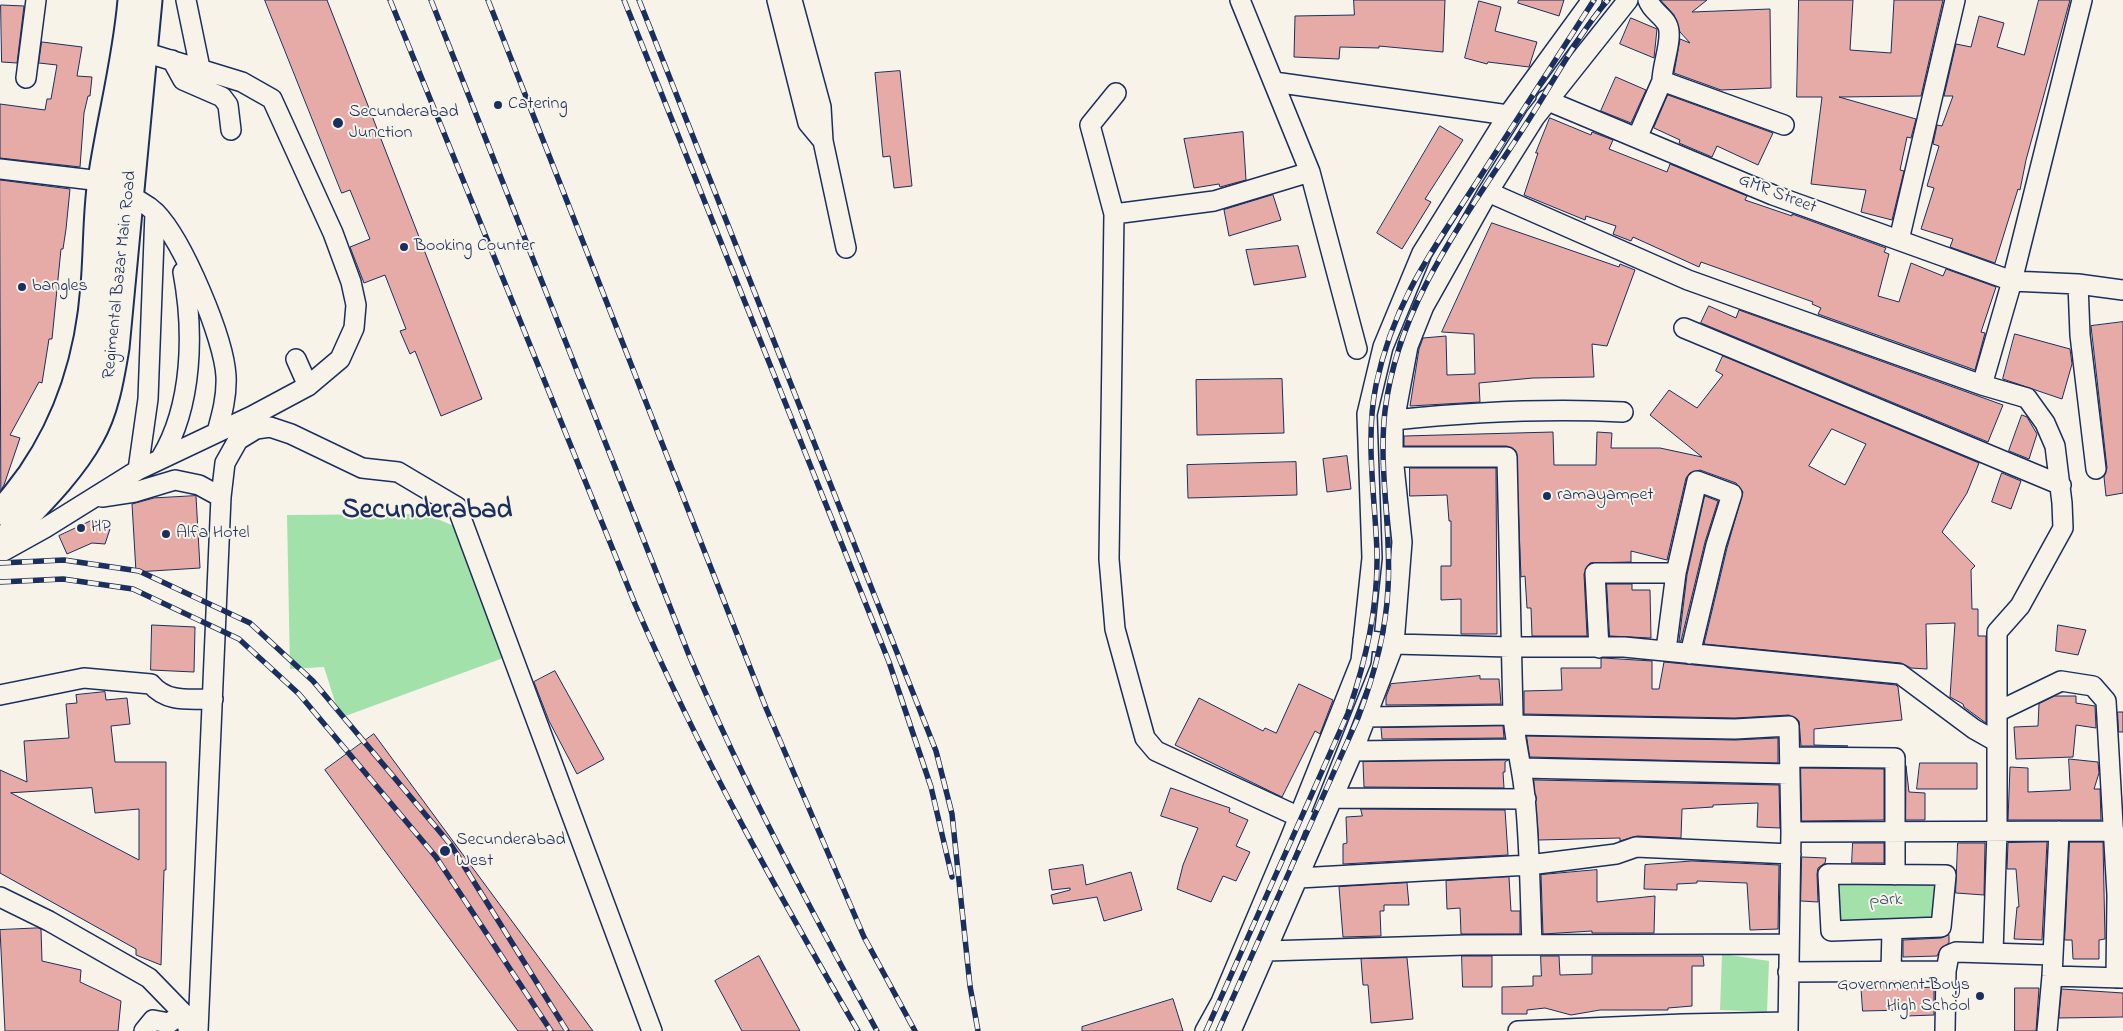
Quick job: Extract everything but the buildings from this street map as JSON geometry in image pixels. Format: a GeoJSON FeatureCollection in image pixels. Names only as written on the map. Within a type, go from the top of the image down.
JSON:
{"type":"FeatureCollection","features":[{"type":"Feature","properties":{"kind":"main road","name":"Regimental Bazar Main Road"},"geometry":{"type":"LineString","coordinates":[[0,544],[77,458],[97,425],[110,379],[116,348],[115,189],[120,79],[136,49],[131,0]]}},
{"type":"Feature","properties":{"kind":"main road","name":"Regimental Bazar Main Road"},"geometry":{"type":"LineString","coordinates":[[3,508],[50,446],[62,424],[79,373],[85,351],[94,288],[115,189],[136,49],[149,0]]}},
{"type":"Feature","properties":{"kind":"street"},"geometry":{"type":"LineString","coordinates":[[26,78],[36,0]]}},
{"type":"Feature","properties":{"kind":"street"},"geometry":{"type":"LineString","coordinates":[[186,0],[200,68]]}},
{"type":"Feature","properties":{"kind":"street"},"geometry":{"type":"LineString","coordinates":[[777,0],[808,123],[823,141]]}},
{"type":"Feature","properties":{"kind":"street"},"geometry":{"type":"LineString","coordinates":[[792,0],[820,107],[823,141],[846,248]]}},
{"type":"Feature","properties":{"kind":"street"},"geometry":{"type":"LineString","coordinates":[[1240,0],[1310,172],[1357,349]]}},
{"type":"Feature","properties":{"kind":"street"},"geometry":{"type":"LineString","coordinates":[[1206,1031],[1221,1002],[1299,818],[1361,661],[1372,558],[1366,414],[1385,342],[1422,253],[1508,115],[1592,0]]}},
{"type":"Feature","properties":{"kind":"street"},"geometry":{"type":"LineString","coordinates":[[1231,1031],[1268,951],[1353,751],[1394,644],[1402,542],[1393,457],[1394,424],[1408,346],[1424,306],[1488,192],[1546,100],[1628,0]]}},
{"type":"Feature","properties":{"kind":"street"},"geometry":{"type":"LineString","coordinates":[[1637,138],[1662,81],[1662,66],[1671,34],[1666,22],[1650,6],[1648,0]]}},
{"type":"Feature","properties":{"kind":"street"},"geometry":{"type":"LineString","coordinates":[[1899,240],[1955,0]]}},
{"type":"Feature","properties":{"kind":"street"},"geometry":{"type":"LineString","coordinates":[[1982,385],[2012,281],[2082,0]]}},
{"type":"Feature","properties":{"kind":"street"},"geometry":{"type":"LineString","coordinates":[[0,553],[138,470],[308,386],[340,359],[348,345],[354,328],[356,305],[351,282],[329,224],[272,99],[242,82],[136,49]]}},
{"type":"Feature","properties":{"kind":"street"},"geometry":{"type":"LineString","coordinates":[[172,60],[183,80],[222,97],[227,102],[231,130]]}},
{"type":"Feature","properties":{"kind":"street"},"geometry":{"type":"LineString","coordinates":[[1662,81],[1784,124]]}},
{"type":"Feature","properties":{"kind":"street"},"geometry":{"type":"LineString","coordinates":[[1274,82],[1508,115]]}},
{"type":"Feature","properties":{"kind":"street"},"geometry":{"type":"LineString","coordinates":[[1116,93],[1090,125],[1114,214],[1109,559],[1115,629],[1145,738],[1156,751],[1299,818],[1321,825]]}},
{"type":"Feature","properties":{"kind":"street","name":"GMR Street"},"geometry":{"type":"LineString","coordinates":[[1546,100],[1773,196],[2012,281],[2078,284],[2123,290]]}},
{"type":"Feature","properties":{"kind":"street"},"geometry":{"type":"LineString","coordinates":[[0,169],[115,189],[155,212],[177,241],[218,335],[224,357],[226,392],[217,432]]}},
{"type":"Feature","properties":{"kind":"street"},"geometry":{"type":"LineString","coordinates":[[1114,214],[1214,201],[1310,172]]}},
{"type":"Feature","properties":{"kind":"street"},"geometry":{"type":"LineString","coordinates":[[1488,192],[1688,280],[1982,385],[2027,398],[2045,423],[2055,446],[2061,485],[2063,528],[2020,606],[1997,632],[1999,711],[1992,954]]}},
{"type":"Feature","properties":{"kind":"street"},"geometry":{"type":"LineString","coordinates":[[138,470],[148,399],[155,212]]}},
{"type":"Feature","properties":{"kind":"street"},"geometry":{"type":"LineString","coordinates":[[161,458],[178,421],[188,347],[189,316],[177,241]]}},
{"type":"Feature","properties":{"kind":"street"},"geometry":{"type":"LineString","coordinates":[[2078,284],[2080,335],[2096,469]]}},
{"type":"Feature","properties":{"kind":"street"},"geometry":{"type":"LineString","coordinates":[[1684,328],[2061,485]]}},
{"type":"Feature","properties":{"kind":"street"},"geometry":{"type":"LineString","coordinates":[[1385,342],[1408,346]]}},
{"type":"Feature","properties":{"kind":"street"},"geometry":{"type":"LineString","coordinates":[[296,359],[308,386]]}},
{"type":"Feature","properties":{"kind":"street"},"geometry":{"type":"LineString","coordinates":[[1367,428],[1475,412],[1574,410],[1623,412]]}},
{"type":"Feature","properties":{"kind":"street"},"geometry":{"type":"LineString","coordinates":[[198,1031],[221,497],[225,463],[238,440],[256,429],[270,427],[291,434],[362,468],[398,472],[457,507],[652,1031]]}},
{"type":"Feature","properties":{"kind":"street"},"geometry":{"type":"LineString","coordinates":[[1393,457],[1507,457],[1513,720],[1516,749],[1522,768],[1526,799],[1532,944]]}},
{"type":"Feature","properties":{"kind":"street"},"geometry":{"type":"LineString","coordinates":[[93,498],[135,492],[175,480],[193,483],[221,497]]}},
{"type":"Feature","properties":{"kind":"street"},"geometry":{"type":"LineString","coordinates":[[1666,650],[1676,572],[1697,481],[1732,494],[1716,545],[1690,654]]}},
{"type":"Feature","properties":{"kind":"street"},"geometry":{"type":"LineString","coordinates":[[1599,648],[1595,573],[1676,572]]}},
{"type":"Feature","properties":{"kind":"street"},"geometry":{"type":"LineString","coordinates":[[1363,640],[1394,644],[1666,650],[1690,654],[1900,674],[1974,730],[1997,742]]}},
{"type":"Feature","properties":{"kind":"street"},"geometry":{"type":"LineString","coordinates":[[0,694],[84,678],[151,684],[160,694],[179,699],[213,699]]}},
{"type":"Feature","properties":{"kind":"street"},"geometry":{"type":"LineString","coordinates":[[1999,711],[2061,680],[2093,686],[2106,701],[2114,831],[2119,978],[2052,976]]}},
{"type":"Feature","properties":{"kind":"street"},"geometry":{"type":"LineString","coordinates":[[1366,717],[1513,720],[1735,729],[1789,726],[1791,854],[1788,1027],[1683,1024],[1518,1031]]}},
{"type":"Feature","properties":{"kind":"street"},"geometry":{"type":"LineString","coordinates":[[1353,751],[1516,749]]}},
{"type":"Feature","properties":{"kind":"street"},"geometry":{"type":"LineString","coordinates":[[1522,768],[1789,765],[1895,758],[1895,875]]}},
{"type":"Feature","properties":{"kind":"street"},"geometry":{"type":"LineString","coordinates":[[1333,798],[1526,799]]}},
{"type":"Feature","properties":{"kind":"street"},"geometry":{"type":"LineString","coordinates":[[2047,1031],[2052,976],[2058,831]]}},
{"type":"Feature","properties":{"kind":"street"},"geometry":{"type":"LineString","coordinates":[[1791,832],[2114,831]]}},
{"type":"Feature","properties":{"kind":"street"},"geometry":{"type":"LineString","coordinates":[[1275,874],[1299,878],[1529,865],[1616,854],[1636,847],[1791,854]]}},
{"type":"Feature","properties":{"kind":"street"},"geometry":{"type":"LineString","coordinates":[[1828,874],[1946,875],[1941,927],[1892,930],[1830,931],[1828,874]]}},
{"type":"Feature","properties":{"kind":"street"},"geometry":{"type":"LineString","coordinates":[[0,897],[48,921],[149,978],[183,1013],[189,1031]]}},
{"type":"Feature","properties":{"kind":"street"},"geometry":{"type":"LineString","coordinates":[[1892,930],[1892,971]]}},
{"type":"Feature","properties":{"kind":"street"},"geometry":{"type":"LineString","coordinates":[[1268,951],[1532,944],[1789,944]]}},
{"type":"Feature","properties":{"kind":"street"},"geometry":{"type":"LineString","coordinates":[[1944,1031],[1946,971],[1949,955],[1956,952],[2053,954]]}},
{"type":"Feature","properties":{"kind":"street"},"geometry":{"type":"LineString","coordinates":[[1788,972],[1946,971]]}},
{"type":"Feature","properties":{"kind":"street"},"geometry":{"type":"LineString","coordinates":[[144,1031],[153,1020],[169,1023],[183,1013]]}},
{"type":"Feature","properties":{"kind":"green space"},"geometry":{"type":"Polygon","coordinates":[[[426,514],[456,527],[506,657],[340,718],[324,667],[290,669],[287,515],[426,514]]]}},
{"type":"Feature","properties":{"kind":"green space","name":"park"},"geometry":{"type":"Polygon","coordinates":[[[1832,877],[1942,878],[1938,925],[1834,927],[1832,877]]]}},
{"type":"Feature","properties":{"kind":"green space"},"geometry":{"type":"Polygon","coordinates":[[[1722,954],[1769,961],[1767,1012],[1720,1010],[1722,954]]]}},
{"type":"Feature","properties":{"kind":"railway"},"geometry":{"type":"LineString","coordinates":[[390,0],[635,604],[685,714],[740,821],[858,1031]]}},
{"type":"Feature","properties":{"kind":"railway"},"geometry":{"type":"LineString","coordinates":[[431,0],[689,655],[755,798],[827,939],[877,1031]]}},
{"type":"Feature","properties":{"kind":"railway"},"geometry":{"type":"LineString","coordinates":[[488,0],[766,708],[864,937],[915,1031]]}},
{"type":"Feature","properties":{"kind":"railway"},"geometry":{"type":"LineString","coordinates":[[624,0],[889,662],[931,787],[952,877]]}},
{"type":"Feature","properties":{"kind":"railway"},"geometry":{"type":"LineString","coordinates":[[639,0],[936,751],[952,814],[970,986],[978,1031]]}},
{"type":"Feature","properties":{"kind":"railway"},"geometry":{"type":"LineString","coordinates":[[1206,1031],[1348,713],[1360,673],[1370,634],[1377,573],[1371,447],[1373,405],[1376,385],[1393,327],[1432,252],[1594,0]]}},
{"type":"Feature","properties":{"kind":"railway"},"geometry":{"type":"LineString","coordinates":[[1218,1031],[1358,718],[1374,670],[1385,621],[1389,566],[1383,455],[1385,411],[1392,371],[1405,332],[1421,295],[1461,224],[1576,44],[1608,0]]}},
{"type":"Feature","properties":{"kind":"railway"},"geometry":{"type":"LineString","coordinates":[[0,563],[64,560],[139,571],[250,623],[313,681],[451,845],[567,1031]]}},
{"type":"Feature","properties":{"kind":"railway"},"geometry":{"type":"LineString","coordinates":[[0,582],[63,579],[133,589],[239,639],[299,694],[436,857],[551,1031]]}},
{"type":"Feature","properties":{"kind":"place","name":"Catering"},"geometry":{"type":"Point","coordinates":[498,105]}},
{"type":"Feature","properties":{"kind":"place","name":"Secunderabad Junction"},"geometry":{"type":"Point","coordinates":[338,123]}},
{"type":"Feature","properties":{"kind":"place","name":"Booking Counter"},"geometry":{"type":"Point","coordinates":[404,247]}},
{"type":"Feature","properties":{"kind":"place","name":"bangles"},"geometry":{"type":"Point","coordinates":[22,287]}},
{"type":"Feature","properties":{"kind":"place","name":"ramayampet"},"geometry":{"type":"Point","coordinates":[1547,496]}},
{"type":"Feature","properties":{"kind":"place","name":"HP"},"geometry":{"type":"Point","coordinates":[81,528]}},
{"type":"Feature","properties":{"kind":"place","name":"Alfa Hotel"},"geometry":{"type":"Point","coordinates":[166,534]}},
{"type":"Feature","properties":{"kind":"place","name":"Secunderabad West"},"geometry":{"type":"Point","coordinates":[445,851]}},
{"type":"Feature","properties":{"kind":"place","name":"Government Boys High School"},"geometry":{"type":"Point","coordinates":[1980,996]}},
{"type":"Feature","properties":{"kind":"district","name":"Secunderabad"},"geometry":{"type":"Point","coordinates":[427,512]}}]}
